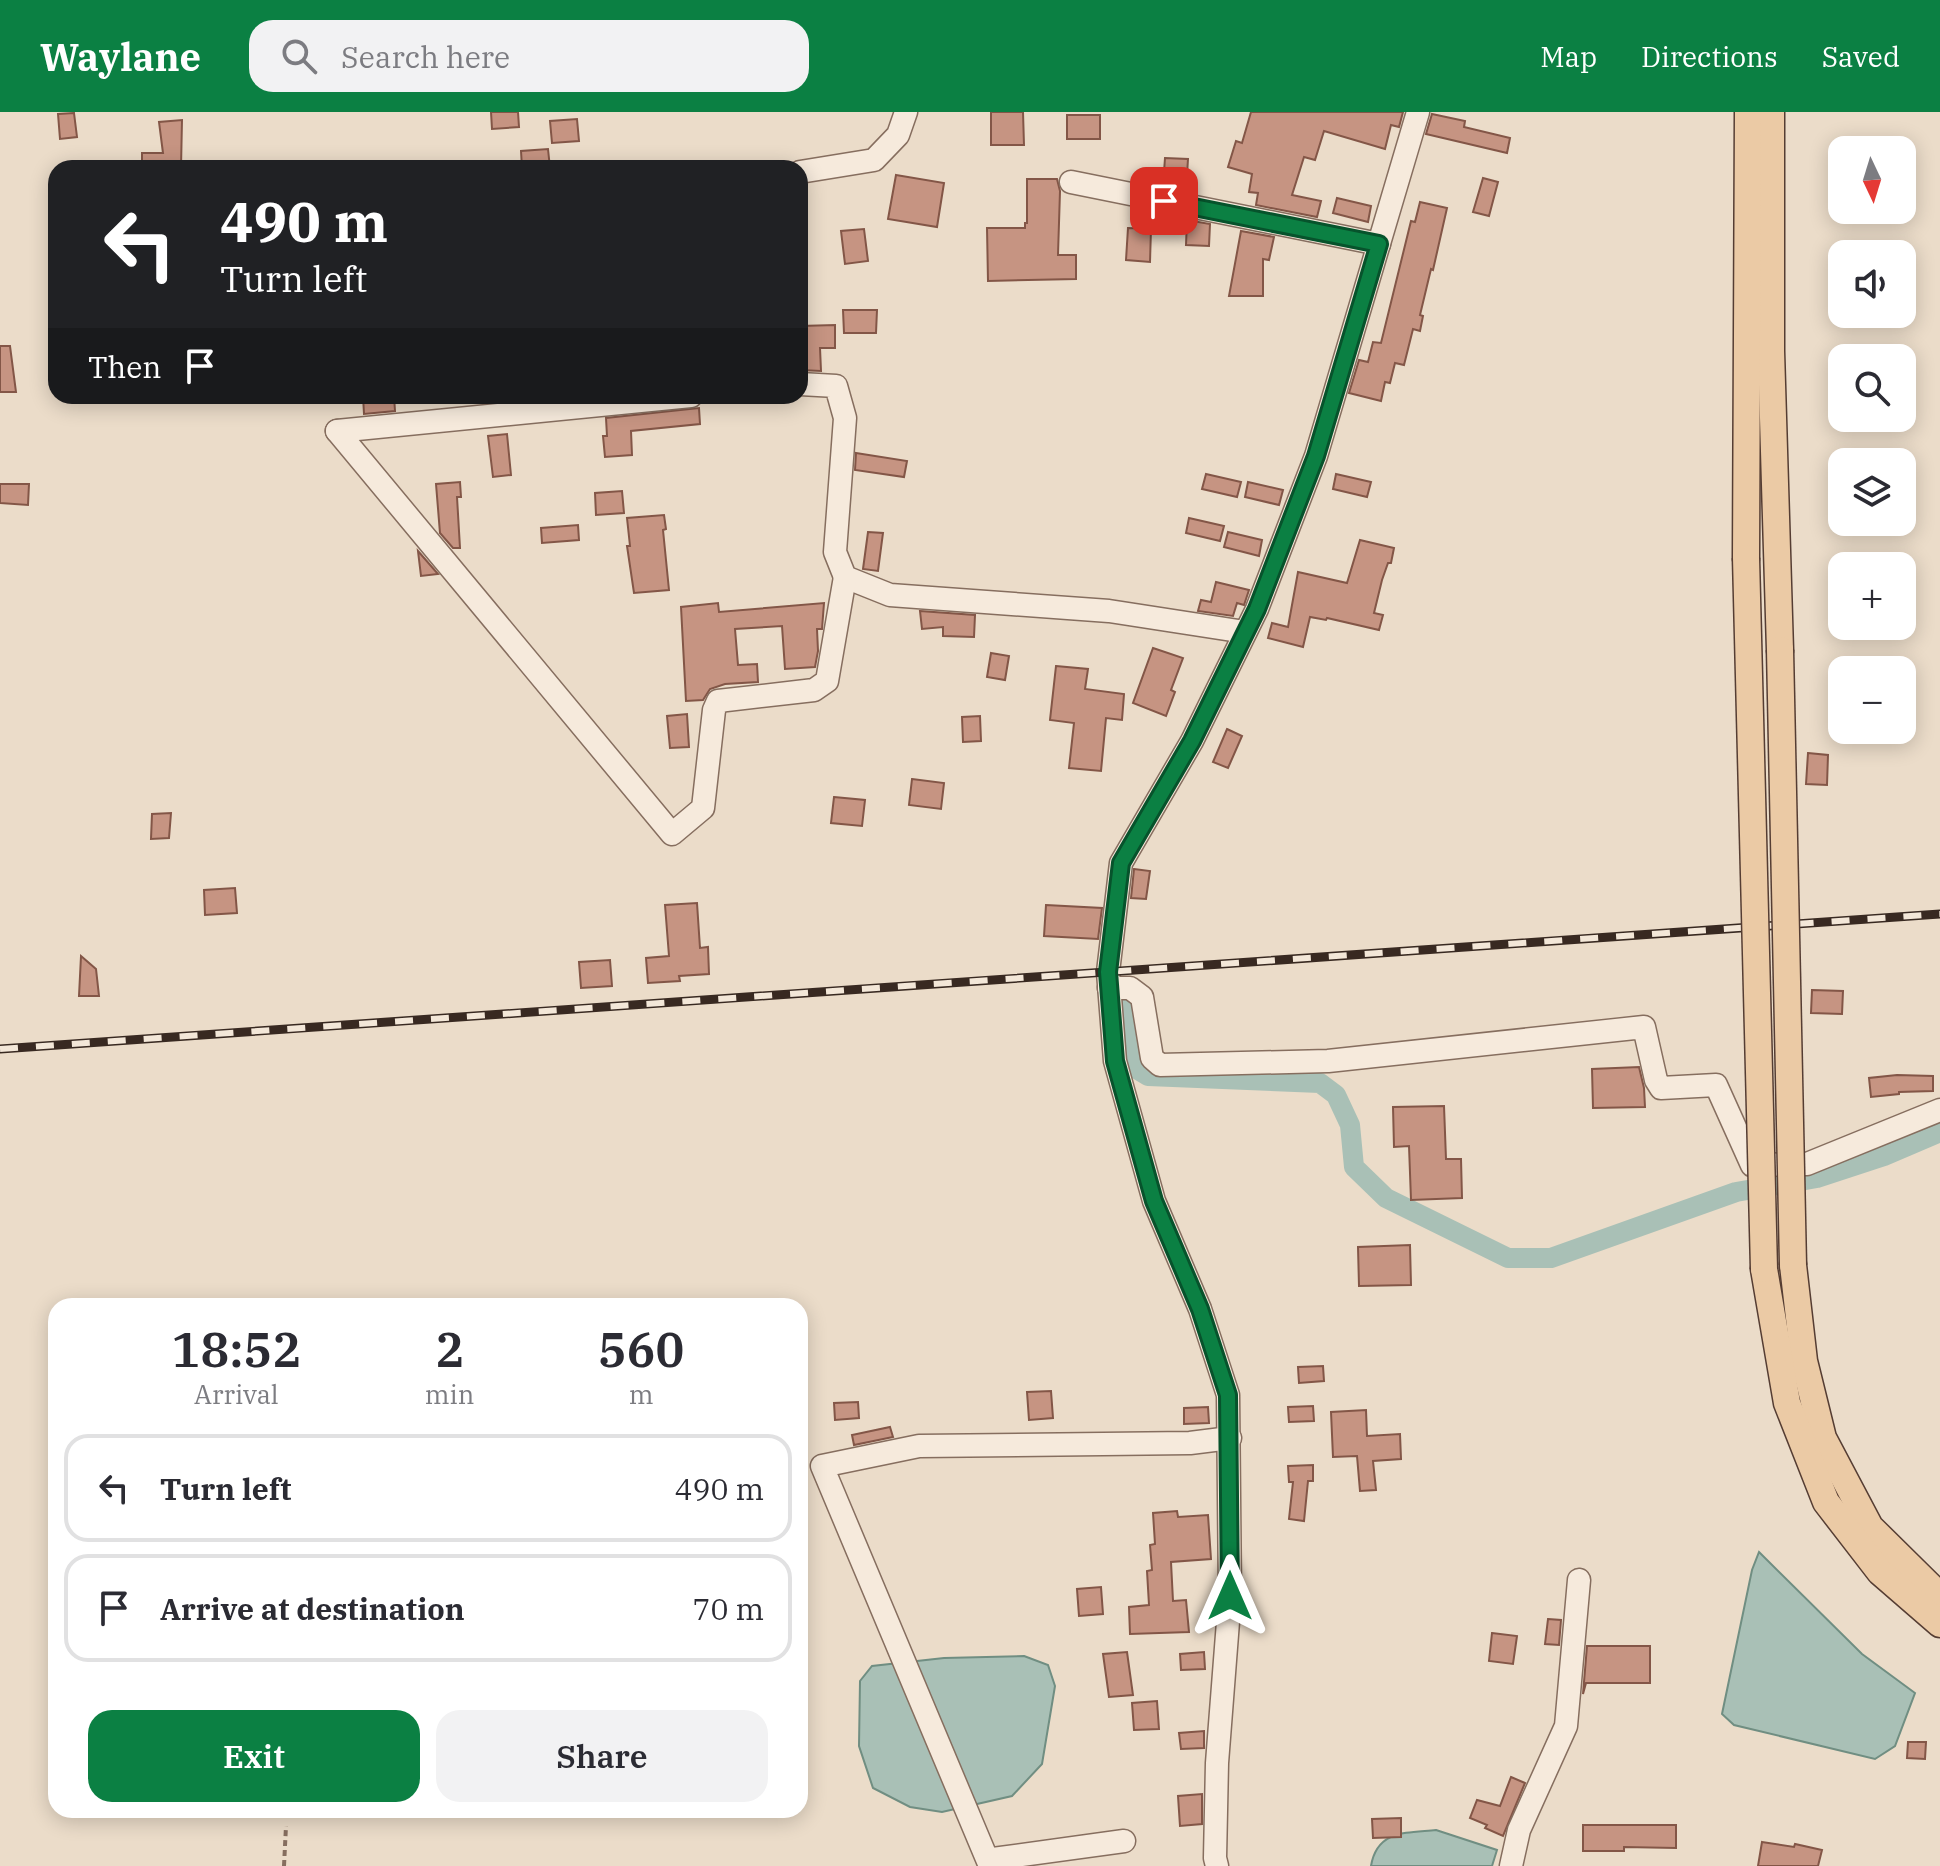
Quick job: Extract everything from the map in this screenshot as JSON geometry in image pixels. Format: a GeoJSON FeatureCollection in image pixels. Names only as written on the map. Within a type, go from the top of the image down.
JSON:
{"type":"FeatureCollection","features":[{"type":"Feature","properties":{"kind":"main road"},"geometry":{"type":"LineString","coordinates":[[1748,112],[1746,558],[1764,1269],[1787,1403],[1826,1502],[1880,1572],[1940,1624]]}},
{"type":"Feature","properties":{"kind":"main road"},"geometry":{"type":"LineString","coordinates":[[1771,112],[1771,351],[1793,1265],[1804,1361],[1823,1438],[1870,1527],[1940,1596]]}},
{"type":"Feature","properties":{"kind":"street"},"geometry":{"type":"LineString","coordinates":[[808,171],[874,160],[898,135],[906,112]]}},
{"type":"Feature","properties":{"kind":"street"},"geometry":{"type":"LineString","coordinates":[[1217,1866],[1217,1763],[1230,1596],[1228,1395],[1200,1309],[1154,1201],[1115,1061],[1108,972],[1121,863],[1192,741],[1245,632],[1316,456],[1418,112]]}},
{"type":"Feature","properties":{"kind":"street"},"geometry":{"type":"LineString","coordinates":[[1071,182],[1379,244]]}},
{"type":"Feature","properties":{"kind":"street"},"geometry":{"type":"LineString","coordinates":[[610,404],[337,431],[672,834],[703,808],[714,710],[718,701],[814,690],[827,681],[845,577],[835,552],[845,418],[836,386],[808,384]]}},
{"type":"Feature","properties":{"kind":"street"},"geometry":{"type":"LineString","coordinates":[[845,577],[890,595],[1109,611],[1245,632]]}},
{"type":"Feature","properties":{"kind":"street"},"geometry":{"type":"LineString","coordinates":[[1109,988],[1130,988],[1142,997],[1152,1058],[1160,1065],[1328,1061],[1644,1027],[1656,1080],[1661,1088],[1716,1085],[1752,1165],[1807,1164],[1940,1110]]}},
{"type":"Feature","properties":{"kind":"street"},"geometry":{"type":"LineString","coordinates":[[992,1866],[822,1466],[919,1446],[1190,1443],[1230,1438]]}},
{"type":"Feature","properties":{"kind":"street"},"geometry":{"type":"LineString","coordinates":[[1511,1866],[1519,1830],[1566,1726],[1579,1580]]}},
{"type":"Feature","properties":{"kind":"street"},"geometry":{"type":"LineString","coordinates":[[992,1866],[993,1859],[1124,1841]]}},
{"type":"Feature","properties":{"kind":"path"},"geometry":{"type":"LineString","coordinates":[[284,1866],[286,1826]]}},
{"type":"Feature","properties":{"kind":"shaded area"},"geometry":{"type":"Polygon","coordinates":[[[1759,1552],[1862,1654],[1915,1693],[1895,1746],[1875,1759],[1734,1725],[1722,1714],[1752,1570],[1759,1552]]]}},
{"type":"Feature","properties":{"kind":"shaded area"},"geometry":{"type":"Polygon","coordinates":[[[1024,1656],[1048,1665],[1055,1686],[1042,1764],[1012,1796],[942,1812],[910,1807],[873,1788],[859,1746],[860,1681],[872,1666],[944,1658],[1024,1656]]]}},
{"type":"Feature","properties":{"kind":"shaded area"},"geometry":{"type":"Polygon","coordinates":[[[1436,1830],[1497,1850],[1492,1866],[1371,1866],[1374,1854],[1386,1840],[1404,1833],[1436,1830]]]}},
{"type":"Feature","properties":{"kind":"building"},"geometry":{"type":"Polygon","coordinates":[[[491,112],[518,112],[519,127],[492,129],[491,112]]]}},
{"type":"Feature","properties":{"kind":"building"},"geometry":{"type":"Polygon","coordinates":[[[991,112],[1023,112],[1024,145],[991,145],[991,112]]]}},
{"type":"Feature","properties":{"kind":"building"},"geometry":{"type":"Polygon","coordinates":[[[1251,112],[1403,112],[1399,127],[1391,125],[1385,149],[1324,131],[1315,160],[1304,157],[1292,195],[1321,201],[1317,217],[1256,205],[1258,193],[1249,192],[1252,174],[1228,167],[1236,141],[1242,143],[1251,112]]]}},
{"type":"Feature","properties":{"kind":"building"},"geometry":{"type":"Polygon","coordinates":[[[74,113],[77,137],[60,139],[58,114],[74,113]]]}},
{"type":"Feature","properties":{"kind":"building"},"geometry":{"type":"Polygon","coordinates":[[[1432,114],[1465,121],[1464,127],[1510,138],[1507,153],[1426,134],[1432,114]]]}},
{"type":"Feature","properties":{"kind":"building"},"geometry":{"type":"Polygon","coordinates":[[[1067,115],[1100,115],[1100,139],[1067,139],[1067,115]]]}},
{"type":"Feature","properties":{"kind":"building"},"geometry":{"type":"Polygon","coordinates":[[[577,119],[579,141],[552,143],[550,121],[577,119]]]}},
{"type":"Feature","properties":{"kind":"building"},"geometry":{"type":"Polygon","coordinates":[[[182,120],[181,160],[142,160],[142,153],[163,153],[159,122],[182,120]]]}},
{"type":"Feature","properties":{"kind":"building"},"geometry":{"type":"Polygon","coordinates":[[[548,149],[549,160],[522,160],[521,151],[548,149]]]}},
{"type":"Feature","properties":{"kind":"building"},"geometry":{"type":"Polygon","coordinates":[[[1165,158],[1188,159],[1186,191],[1163,186],[1165,158]]]}},
{"type":"Feature","properties":{"kind":"building"},"geometry":{"type":"Polygon","coordinates":[[[896,175],[944,183],[937,227],[888,219],[896,175]]]}},
{"type":"Feature","properties":{"kind":"building"},"geometry":{"type":"Polygon","coordinates":[[[1483,178],[1498,182],[1489,216],[1473,212],[1483,178]]]}},
{"type":"Feature","properties":{"kind":"building"},"geometry":{"type":"Polygon","coordinates":[[[1027,179],[1057,179],[1060,191],[1058,255],[1076,255],[1076,279],[988,281],[987,228],[1025,228],[1027,179]]]}},
{"type":"Feature","properties":{"kind":"building"},"geometry":{"type":"Polygon","coordinates":[[[1337,198],[1371,206],[1368,222],[1333,213],[1337,198]]]}},
{"type":"Feature","properties":{"kind":"building"},"geometry":{"type":"Polygon","coordinates":[[[1420,202],[1447,208],[1420,315],[1423,316],[1420,331],[1413,329],[1404,365],[1395,363],[1390,383],[1385,382],[1381,401],[1349,393],[1359,360],[1368,362],[1373,342],[1381,343],[1411,221],[1415,222],[1420,202]]]}},
{"type":"Feature","properties":{"kind":"building"},"geometry":{"type":"Polygon","coordinates":[[[1187,220],[1210,224],[1209,246],[1186,245],[1187,220]]]}},
{"type":"Feature","properties":{"kind":"building"},"geometry":{"type":"Polygon","coordinates":[[[1128,228],[1151,229],[1150,262],[1126,260],[1128,228]]]}},
{"type":"Feature","properties":{"kind":"building"},"geometry":{"type":"Polygon","coordinates":[[[864,229],[868,261],[845,264],[841,231],[864,229]]]}},
{"type":"Feature","properties":{"kind":"building"},"geometry":{"type":"Polygon","coordinates":[[[1241,231],[1274,237],[1269,260],[1263,259],[1263,296],[1229,296],[1241,231]]]}},
{"type":"Feature","properties":{"kind":"building"},"geometry":{"type":"Polygon","coordinates":[[[843,310],[877,310],[876,333],[844,333],[843,310]]]}},
{"type":"Feature","properties":{"kind":"building"},"geometry":{"type":"Polygon","coordinates":[[[835,325],[835,348],[820,348],[821,371],[808,370],[808,326],[835,325]]]}},
{"type":"Feature","properties":{"kind":"building"},"geometry":{"type":"Polygon","coordinates":[[[0,346],[10,346],[16,392],[0,392],[0,346]]]}},
{"type":"Feature","properties":{"kind":"building"},"geometry":{"type":"Polygon","coordinates":[[[363,404],[395,404],[395,411],[364,414],[363,404]]]}},
{"type":"Feature","properties":{"kind":"building"},"geometry":{"type":"Polygon","coordinates":[[[699,408],[700,424],[631,431],[632,455],[605,457],[603,436],[607,436],[606,418],[699,408]]]}},
{"type":"Feature","properties":{"kind":"building"},"geometry":{"type":"Polygon","coordinates":[[[507,434],[511,475],[493,477],[488,436],[507,434]]]}},
{"type":"Feature","properties":{"kind":"building"},"geometry":{"type":"Polygon","coordinates":[[[856,453],[907,461],[904,477],[855,470],[856,453]]]}},
{"type":"Feature","properties":{"kind":"building"},"geometry":{"type":"Polygon","coordinates":[[[1206,474],[1241,482],[1237,497],[1202,489],[1206,474]]]}},
{"type":"Feature","properties":{"kind":"building"},"geometry":{"type":"Polygon","coordinates":[[[1336,474],[1371,482],[1367,497],[1333,489],[1336,474]]]}},
{"type":"Feature","properties":{"kind":"building"},"geometry":{"type":"Polygon","coordinates":[[[460,482],[461,497],[457,497],[460,548],[453,548],[440,533],[436,484],[460,482]]]}},
{"type":"Feature","properties":{"kind":"building"},"geometry":{"type":"Polygon","coordinates":[[[1248,482],[1283,490],[1279,505],[1245,497],[1248,482]]]}},
{"type":"Feature","properties":{"kind":"building"},"geometry":{"type":"Polygon","coordinates":[[[0,484],[29,484],[28,505],[0,503],[0,484]]]}},
{"type":"Feature","properties":{"kind":"building"},"geometry":{"type":"Polygon","coordinates":[[[622,491],[624,513],[596,515],[595,493],[622,491]]]}},
{"type":"Feature","properties":{"kind":"building"},"geometry":{"type":"Polygon","coordinates":[[[664,515],[669,590],[634,593],[627,546],[630,546],[627,518],[664,515]]]}},
{"type":"Feature","properties":{"kind":"building"},"geometry":{"type":"Polygon","coordinates":[[[1189,518],[1224,526],[1220,541],[1186,533],[1189,518]]]}},
{"type":"Feature","properties":{"kind":"building"},"geometry":{"type":"Polygon","coordinates":[[[578,525],[579,540],[542,543],[541,528],[578,525]]]}},
{"type":"Feature","properties":{"kind":"building"},"geometry":{"type":"Polygon","coordinates":[[[868,532],[883,533],[878,571],[863,569],[868,532]]]}},
{"type":"Feature","properties":{"kind":"building"},"geometry":{"type":"Polygon","coordinates":[[[1228,532],[1262,540],[1259,556],[1224,547],[1228,532]]]}},
{"type":"Feature","properties":{"kind":"building"},"geometry":{"type":"Polygon","coordinates":[[[1360,540],[1394,548],[1374,613],[1383,615],[1379,630],[1310,617],[1303,647],[1268,638],[1272,623],[1288,627],[1298,572],[1347,583],[1360,540]]]}},
{"type":"Feature","properties":{"kind":"building"},"geometry":{"type":"Polygon","coordinates":[[[418,551],[438,574],[421,576],[418,551]]]}},
{"type":"Feature","properties":{"kind":"building"},"geometry":{"type":"Polygon","coordinates":[[[1216,582],[1249,590],[1244,605],[1237,603],[1233,616],[1198,611],[1201,600],[1211,602],[1216,582]]]}},
{"type":"Feature","properties":{"kind":"building"},"geometry":{"type":"Polygon","coordinates":[[[718,603],[719,612],[824,603],[822,629],[817,629],[815,667],[785,669],[782,626],[735,629],[738,665],[757,664],[758,682],[725,684],[710,689],[703,700],[686,701],[681,607],[718,603]]]}},
{"type":"Feature","properties":{"kind":"building"},"geometry":{"type":"Polygon","coordinates":[[[920,611],[975,615],[974,637],[943,636],[943,627],[922,629],[920,611]]]}},
{"type":"Feature","properties":{"kind":"building"},"geometry":{"type":"Polygon","coordinates":[[[1153,648],[1183,658],[1171,690],[1175,692],[1166,716],[1133,703],[1153,648]]]}},
{"type":"Feature","properties":{"kind":"building"},"geometry":{"type":"Polygon","coordinates":[[[991,653],[1009,656],[1005,680],[987,677],[991,653]]]}},
{"type":"Feature","properties":{"kind":"building"},"geometry":{"type":"Polygon","coordinates":[[[1056,666],[1088,669],[1085,689],[1124,694],[1122,720],[1106,718],[1101,771],[1069,768],[1074,723],[1050,720],[1056,666]]]}},
{"type":"Feature","properties":{"kind":"building"},"geometry":{"type":"Polygon","coordinates":[[[687,714],[689,747],[670,748],[667,716],[687,714]]]}},
{"type":"Feature","properties":{"kind":"building"},"geometry":{"type":"Polygon","coordinates":[[[980,716],[981,741],[963,742],[962,717],[980,716]]]}},
{"type":"Feature","properties":{"kind":"building"},"geometry":{"type":"Polygon","coordinates":[[[1227,729],[1242,736],[1228,768],[1213,762],[1227,729]]]}},
{"type":"Feature","properties":{"kind":"building"},"geometry":{"type":"Polygon","coordinates":[[[1808,753],[1828,755],[1827,785],[1806,784],[1808,753]]]}},
{"type":"Feature","properties":{"kind":"building"},"geometry":{"type":"Polygon","coordinates":[[[912,779],[944,783],[941,809],[909,805],[912,779]]]}},
{"type":"Feature","properties":{"kind":"building"},"geometry":{"type":"Polygon","coordinates":[[[834,797],[865,800],[862,826],[831,823],[834,797]]]}},
{"type":"Feature","properties":{"kind":"building"},"geometry":{"type":"Polygon","coordinates":[[[171,813],[169,838],[151,839],[152,814],[171,813]]]}},
{"type":"Feature","properties":{"kind":"building"},"geometry":{"type":"Polygon","coordinates":[[[1134,869],[1150,871],[1146,899],[1131,898],[1134,869]]]}},
{"type":"Feature","properties":{"kind":"building"},"geometry":{"type":"Polygon","coordinates":[[[235,888],[237,913],[205,915],[204,890],[235,888]]]}},
{"type":"Feature","properties":{"kind":"building"},"geometry":{"type":"Polygon","coordinates":[[[697,903],[700,948],[708,947],[709,974],[679,976],[680,981],[648,983],[646,958],[669,956],[665,905],[697,903]]]}},
{"type":"Feature","properties":{"kind":"building"},"geometry":{"type":"Polygon","coordinates":[[[1046,905],[1102,908],[1098,939],[1044,936],[1046,905]]]}},
{"type":"Feature","properties":{"kind":"building"},"geometry":{"type":"Polygon","coordinates":[[[81,956],[96,969],[99,996],[79,996],[81,956]]]}},
{"type":"Feature","properties":{"kind":"building"},"geometry":{"type":"Polygon","coordinates":[[[610,960],[612,986],[581,988],[579,962],[610,960]]]}},
{"type":"Feature","properties":{"kind":"building"},"geometry":{"type":"Polygon","coordinates":[[[1812,990],[1843,991],[1842,1014],[1811,1013],[1812,990]]]}},
{"type":"Feature","properties":{"kind":"building"},"geometry":{"type":"Polygon","coordinates":[[[1639,1067],[1645,1107],[1593,1108],[1592,1069],[1639,1067]]]}},
{"type":"Feature","properties":{"kind":"building"},"geometry":{"type":"Polygon","coordinates":[[[1933,1076],[1933,1091],[1871,1097],[1869,1078],[1933,1076]]]}},
{"type":"Feature","properties":{"kind":"building"},"geometry":{"type":"Polygon","coordinates":[[[1444,1106],[1446,1159],[1461,1159],[1462,1198],[1411,1200],[1409,1146],[1394,1147],[1393,1107],[1444,1106]]]}},
{"type":"Feature","properties":{"kind":"building"},"geometry":{"type":"Polygon","coordinates":[[[1410,1245],[1411,1285],[1359,1286],[1358,1247],[1410,1245]]]}},
{"type":"Feature","properties":{"kind":"building"},"geometry":{"type":"Polygon","coordinates":[[[1323,1366],[1324,1381],[1299,1383],[1298,1367],[1323,1366]]]}},
{"type":"Feature","properties":{"kind":"building"},"geometry":{"type":"Polygon","coordinates":[[[1051,1391],[1053,1418],[1029,1420],[1027,1392],[1051,1391]]]}},
{"type":"Feature","properties":{"kind":"building"},"geometry":{"type":"Polygon","coordinates":[[[858,1402],[859,1418],[835,1420],[834,1403],[858,1402]]]}},
{"type":"Feature","properties":{"kind":"building"},"geometry":{"type":"Polygon","coordinates":[[[1313,1406],[1314,1421],[1289,1422],[1288,1407],[1313,1406]]]}},
{"type":"Feature","properties":{"kind":"building"},"geometry":{"type":"Polygon","coordinates":[[[1208,1407],[1209,1423],[1184,1424],[1184,1408],[1208,1407]]]}},
{"type":"Feature","properties":{"kind":"building"},"geometry":{"type":"Polygon","coordinates":[[[1366,1410],[1367,1436],[1400,1434],[1401,1459],[1373,1461],[1376,1490],[1360,1491],[1357,1456],[1333,1457],[1331,1412],[1366,1410]]]}},
{"type":"Feature","properties":{"kind":"building"},"geometry":{"type":"Polygon","coordinates":[[[890,1427],[893,1437],[854,1445],[852,1435],[890,1427]]]}},
{"type":"Feature","properties":{"kind":"building"},"geometry":{"type":"Polygon","coordinates":[[[1313,1465],[1313,1481],[1308,1481],[1304,1521],[1289,1519],[1293,1482],[1289,1482],[1288,1466],[1313,1465]]]}},
{"type":"Feature","properties":{"kind":"building"},"geometry":{"type":"Polygon","coordinates":[[[1177,1511],[1178,1517],[1208,1515],[1211,1559],[1171,1562],[1173,1601],[1186,1600],[1189,1632],[1130,1634],[1129,1607],[1149,1605],[1147,1571],[1152,1570],[1150,1545],[1155,1544],[1153,1513],[1177,1511]]]}},
{"type":"Feature","properties":{"kind":"building"},"geometry":{"type":"Polygon","coordinates":[[[1101,1587],[1103,1614],[1079,1616],[1077,1589],[1101,1587]]]}},
{"type":"Feature","properties":{"kind":"building"},"geometry":{"type":"Polygon","coordinates":[[[1548,1619],[1561,1620],[1559,1645],[1545,1644],[1548,1619]]]}},
{"type":"Feature","properties":{"kind":"building"},"geometry":{"type":"Polygon","coordinates":[[[1492,1633],[1517,1636],[1513,1664],[1489,1661],[1492,1633]]]}},
{"type":"Feature","properties":{"kind":"building"},"geometry":{"type":"Polygon","coordinates":[[[1587,1646],[1650,1646],[1650,1683],[1586,1683],[1583,1694],[1587,1646]]]}},
{"type":"Feature","properties":{"kind":"building"},"geometry":{"type":"Polygon","coordinates":[[[1127,1652],[1133,1695],[1109,1697],[1103,1654],[1127,1652]]]}},
{"type":"Feature","properties":{"kind":"building"},"geometry":{"type":"Polygon","coordinates":[[[1204,1652],[1205,1669],[1181,1670],[1180,1654],[1204,1652]]]}},
{"type":"Feature","properties":{"kind":"building"},"geometry":{"type":"Polygon","coordinates":[[[1157,1701],[1159,1729],[1134,1730],[1132,1703],[1157,1701]]]}},
{"type":"Feature","properties":{"kind":"building"},"geometry":{"type":"Polygon","coordinates":[[[1204,1731],[1204,1748],[1181,1749],[1179,1733],[1204,1731]]]}},
{"type":"Feature","properties":{"kind":"building"},"geometry":{"type":"Polygon","coordinates":[[[1908,1742],[1926,1742],[1925,1759],[1907,1758],[1908,1742]]]}},
{"type":"Feature","properties":{"kind":"building"},"geometry":{"type":"Polygon","coordinates":[[[1511,1777],[1525,1783],[1503,1836],[1470,1818],[1477,1800],[1500,1806],[1511,1777]]]}},
{"type":"Feature","properties":{"kind":"building"},"geometry":{"type":"Polygon","coordinates":[[[1202,1794],[1202,1824],[1180,1826],[1178,1796],[1202,1794]]]}},
{"type":"Feature","properties":{"kind":"building"},"geometry":{"type":"Polygon","coordinates":[[[1401,1818],[1401,1837],[1373,1838],[1372,1819],[1401,1818]]]}},
{"type":"Feature","properties":{"kind":"building"},"geometry":{"type":"Polygon","coordinates":[[[1583,1825],[1676,1825],[1676,1848],[1624,1847],[1624,1851],[1583,1851],[1583,1825]]]}},
{"type":"Feature","properties":{"kind":"building"},"geometry":{"type":"Polygon","coordinates":[[[1762,1842],[1822,1850],[1818,1866],[1758,1866],[1762,1842]]]}},
{"type":"Feature","properties":{"kind":"waterway"},"geometry":{"type":"LineString","coordinates":[[1124,1003],[1138,1070],[1148,1076],[1320,1083],[1336,1095],[1350,1125],[1354,1167],[1386,1198],[1508,1258],[1551,1258],[1736,1192],[1817,1178],[1884,1156],[1940,1132]]}},
{"type":"Feature","properties":{"kind":"railway"},"geometry":{"type":"LineString","coordinates":[[0,1049],[1940,914]]}},
{"type":"Feature","properties":{"kind":"route"},"geometry":{"type":"LineString","coordinates":[[1164,201],[1379,244],[1316,456],[1257,609],[1192,741],[1121,863],[1108,972],[1115,1061],[1154,1201],[1200,1309],[1228,1395],[1230,1596]]}}]}
